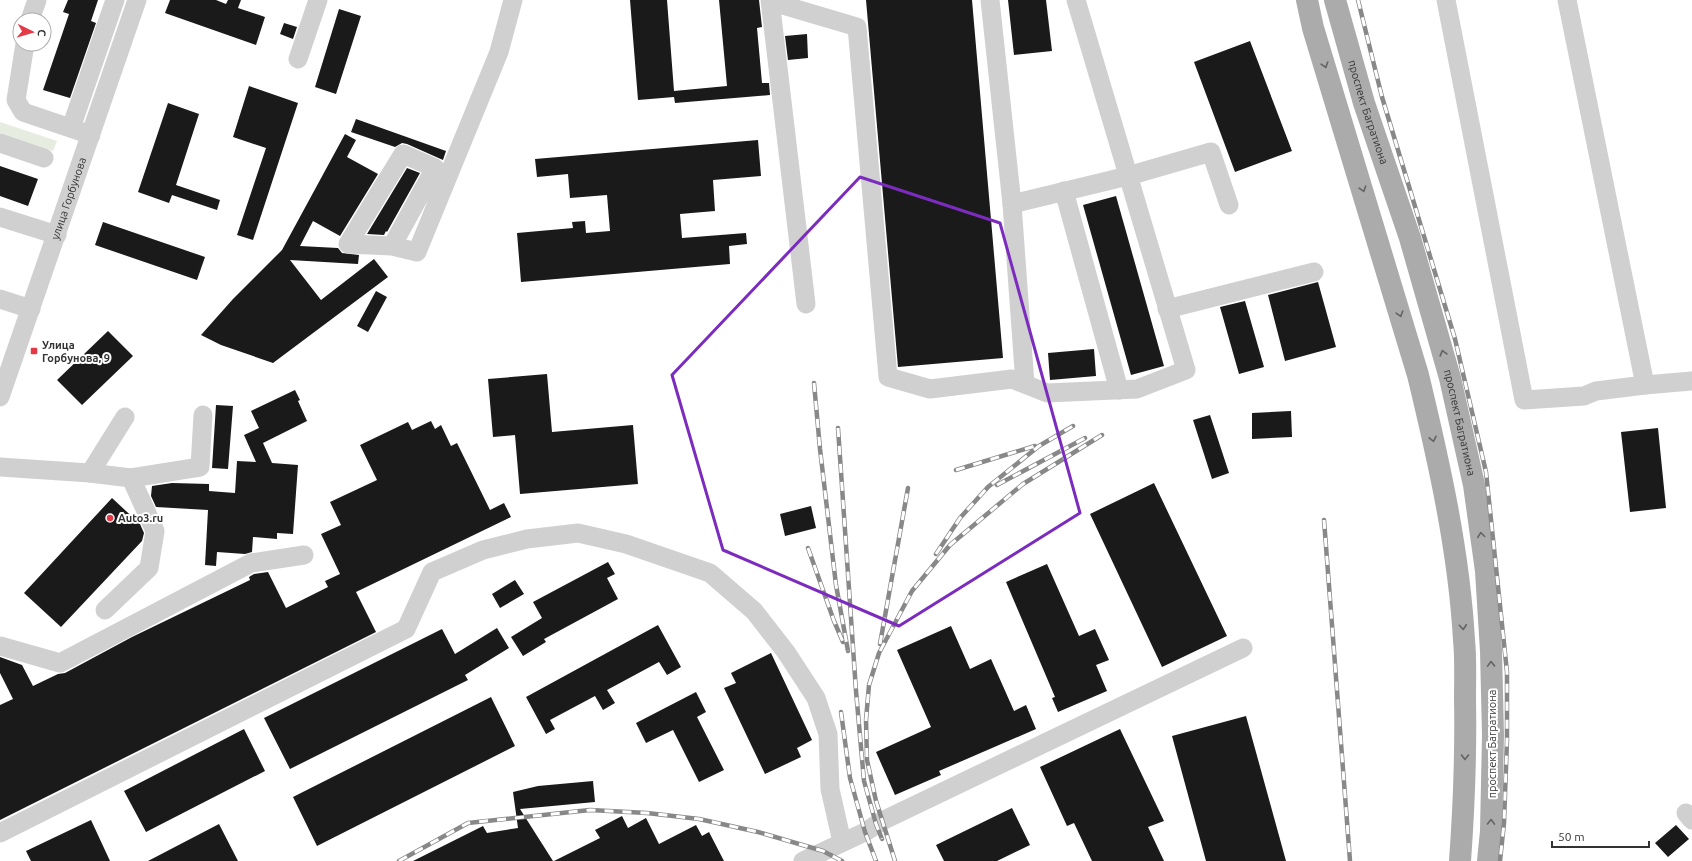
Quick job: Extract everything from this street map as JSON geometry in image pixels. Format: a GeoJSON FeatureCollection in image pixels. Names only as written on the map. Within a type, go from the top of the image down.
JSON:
{"type":"FeatureCollection","features":[{"type":"Feature","properties":{"kind":"main road"},"geometry":{"type":"LineString","coordinates":[[1303,0],[1313,28],[1418,375],[1431,429],[1453,541],[1460,589],[1465,641],[1465,792],[1460,861]]}},
{"type":"Feature","properties":{"kind":"main road"},"geometry":{"type":"LineString","coordinates":[[1307,0],[1313,28]]}},
{"type":"Feature","properties":{"kind":"main road","name":"проспект Багратиона"},"geometry":{"type":"LineString","coordinates":[[1335,0],[1364,102],[1410,238],[1425,289],[1450,378],[1474,485],[1486,571],[1491,652],[1493,742],[1491,831],[1488,861]]}},
{"type":"Feature","properties":{"kind":"street"},"geometry":{"type":"LineString","coordinates":[[33,12],[37,0]]}},
{"type":"Feature","properties":{"kind":"street"},"geometry":{"type":"LineString","coordinates":[[71,128],[115,0]]}},
{"type":"Feature","properties":{"kind":"street","name":"улица Горбунова"},"geometry":{"type":"LineString","coordinates":[[0,397],[137,0]]}},
{"type":"Feature","properties":{"kind":"street"},"geometry":{"type":"LineString","coordinates":[[298,59],[318,0]]}},
{"type":"Feature","properties":{"kind":"street"},"geometry":{"type":"LineString","coordinates":[[392,246],[435,168],[403,154],[348,244],[392,246],[417,252],[499,52],[513,0]]}},
{"type":"Feature","properties":{"kind":"street"},"geometry":{"type":"LineString","coordinates":[[770,0],[806,304]]}},
{"type":"Feature","properties":{"kind":"street"},"geometry":{"type":"LineString","coordinates":[[778,0],[779,4],[857,28],[888,377],[930,389],[1012,379],[1047,393],[1137,389],[1186,370],[1076,0]]}},
{"type":"Feature","properties":{"kind":"street"},"geometry":{"type":"LineString","coordinates":[[990,0],[1012,204],[1026,384]]}},
{"type":"Feature","properties":{"kind":"street"},"geometry":{"type":"LineString","coordinates":[[1446,0],[1524,400],[1584,396],[1596,391],[1692,381]]}},
{"type":"Feature","properties":{"kind":"street"},"geometry":{"type":"LineString","coordinates":[[1567,0],[1645,385]]}},
{"type":"Feature","properties":{"kind":"street"},"geometry":{"type":"LineString","coordinates":[[24,52],[16,100],[23,112],[91,135]]}},
{"type":"Feature","properties":{"kind":"street"},"geometry":{"type":"LineString","coordinates":[[0,143],[44,158]]}},
{"type":"Feature","properties":{"kind":"street"},"geometry":{"type":"LineString","coordinates":[[1012,204],[1128,176],[1211,152],[1229,205]]}},
{"type":"Feature","properties":{"kind":"street"},"geometry":{"type":"LineString","coordinates":[[1064,191],[1119,390]]}},
{"type":"Feature","properties":{"kind":"street"},"geometry":{"type":"LineString","coordinates":[[0,217],[57,235]]}},
{"type":"Feature","properties":{"kind":"street"},"geometry":{"type":"LineString","coordinates":[[1167,309],[1314,272]]}},
{"type":"Feature","properties":{"kind":"street"},"geometry":{"type":"LineString","coordinates":[[0,299],[31,309]]}},
{"type":"Feature","properties":{"kind":"street"},"geometry":{"type":"LineString","coordinates":[[0,467],[90,473],[131,478],[200,467],[204,415]]}},
{"type":"Feature","properties":{"kind":"street"},"geometry":{"type":"LineString","coordinates":[[90,473],[125,416]]}},
{"type":"Feature","properties":{"kind":"street"},"geometry":{"type":"LineString","coordinates":[[105,610],[149,568],[155,531],[131,478]]}},
{"type":"Feature","properties":{"kind":"street"},"geometry":{"type":"LineString","coordinates":[[0,833],[406,629],[432,572],[482,550],[527,539],[578,533],[626,544],[710,574],[754,611],[786,652],[816,698],[828,734],[830,789],[842,842]]}},
{"type":"Feature","properties":{"kind":"street"},"geometry":{"type":"LineString","coordinates":[[0,646],[60,663],[251,562],[304,555]]}},
{"type":"Feature","properties":{"kind":"street"},"geometry":{"type":"LineString","coordinates":[[803,861],[865,832],[882,821],[1243,648]]}},
{"type":"Feature","properties":{"kind":"highlighted area"},"geometry":{"type":"Polygon","coordinates":[[[860,177],[1000,223],[1080,513],[899,626],[723,550],[672,375],[860,177]]]}},
{"type":"Feature","properties":{"kind":"shaded area"},"geometry":{"type":"Polygon","coordinates":[[[0,122],[57,141],[53,151],[0,133],[0,122]]]}},
{"type":"Feature","properties":{"kind":"building"},"geometry":{"type":"Polygon","coordinates":[[[68,0],[98,0],[91,21],[96,23],[70,98],[43,90],[69,14],[63,12],[68,0]]]}},
{"type":"Feature","properties":{"kind":"building"},"geometry":{"type":"Polygon","coordinates":[[[170,0],[216,0],[226,4],[228,0],[241,0],[238,8],[265,17],[256,45],[165,13],[170,0]]]}},
{"type":"Feature","properties":{"kind":"building"},"geometry":{"type":"Polygon","coordinates":[[[630,0],[667,0],[674,91],[727,86],[719,0],[759,0],[762,27],[757,28],[762,83],[769,83],[770,95],[675,103],[674,97],[638,100],[630,0]]]}},
{"type":"Feature","properties":{"kind":"building"},"geometry":{"type":"Polygon","coordinates":[[[866,0],[972,0],[1003,358],[898,367],[866,0]]]}},
{"type":"Feature","properties":{"kind":"building"},"geometry":{"type":"Polygon","coordinates":[[[1008,0],[1046,0],[1052,51],[1014,55],[1008,0]]]}},
{"type":"Feature","properties":{"kind":"building"},"geometry":{"type":"Polygon","coordinates":[[[339,9],[361,16],[336,94],[315,87],[339,9]]]}},
{"type":"Feature","properties":{"kind":"building"},"geometry":{"type":"Polygon","coordinates":[[[284,23],[297,27],[293,39],[280,34],[284,23]]]}},
{"type":"Feature","properties":{"kind":"building"},"geometry":{"type":"Polygon","coordinates":[[[807,34],[808,58],[788,60],[785,36],[807,34]]]}},
{"type":"Feature","properties":{"kind":"building"},"geometry":{"type":"Polygon","coordinates":[[[1250,41],[1292,151],[1235,172],[1194,62],[1250,41]]]}},
{"type":"Feature","properties":{"kind":"building"},"geometry":{"type":"Polygon","coordinates":[[[249,86],[298,103],[253,240],[237,235],[266,148],[233,137],[249,86]]]}},
{"type":"Feature","properties":{"kind":"building"},"geometry":{"type":"Polygon","coordinates":[[[168,103],[199,114],[176,185],[220,200],[217,210],[172,195],[169,203],[138,192],[168,103]]]}},
{"type":"Feature","properties":{"kind":"building"},"geometry":{"type":"Polygon","coordinates":[[[356,119],[446,151],[443,160],[407,144],[402,143],[395,147],[351,132],[356,119]]]}},
{"type":"Feature","properties":{"kind":"building"},"geometry":{"type":"Polygon","coordinates":[[[345,134],[356,140],[347,157],[378,174],[340,236],[313,221],[300,246],[338,248],[342,253],[359,255],[358,264],[290,260],[321,300],[374,259],[388,277],[273,363],[221,345],[201,335],[233,299],[282,250],[345,134]]]}},
{"type":"Feature","properties":{"kind":"building"},"geometry":{"type":"Polygon","coordinates":[[[758,140],[761,176],[713,180],[715,211],[680,214],[682,238],[746,233],[747,244],[729,246],[730,264],[521,282],[517,233],[573,228],[572,222],[585,221],[586,233],[610,231],[607,195],[570,198],[568,174],[537,177],[535,159],[758,140]]]}},
{"type":"Feature","properties":{"kind":"building"},"geometry":{"type":"Polygon","coordinates":[[[0,166],[38,179],[28,206],[0,196],[0,166]]]}},
{"type":"Feature","properties":{"kind":"building"},"geometry":{"type":"Polygon","coordinates":[[[407,168],[420,173],[387,232],[386,231],[384,235],[367,234],[407,168]]]}},
{"type":"Feature","properties":{"kind":"building"},"geometry":{"type":"Polygon","coordinates":[[[1116,196],[1164,366],[1131,375],[1083,205],[1116,196]]]}},
{"type":"Feature","properties":{"kind":"building"},"geometry":{"type":"Polygon","coordinates":[[[103,222],[205,257],[197,280],[95,245],[103,222]]]}},
{"type":"Feature","properties":{"kind":"building"},"geometry":{"type":"Polygon","coordinates":[[[1318,282],[1336,347],[1285,361],[1268,295],[1318,282]]]}},
{"type":"Feature","properties":{"kind":"building"},"geometry":{"type":"Polygon","coordinates":[[[376,291],[387,297],[368,332],[357,326],[376,291]]]}},
{"type":"Feature","properties":{"kind":"building"},"geometry":{"type":"Polygon","coordinates":[[[1245,301],[1264,367],[1239,374],[1220,307],[1245,301]]]}},
{"type":"Feature","properties":{"kind":"building"},"geometry":{"type":"Polygon","coordinates":[[[108,331],[133,356],[82,405],[57,380],[108,331]]]}},
{"type":"Feature","properties":{"kind":"building"},"geometry":{"type":"Polygon","coordinates":[[[1094,349],[1096,376],[1050,380],[1048,353],[1094,349]]]}},
{"type":"Feature","properties":{"kind":"building"},"geometry":{"type":"Polygon","coordinates":[[[547,374],[552,432],[633,425],[638,484],[520,494],[515,435],[493,437],[488,379],[547,374]]]}},
{"type":"Feature","properties":{"kind":"building"},"geometry":{"type":"Polygon","coordinates":[[[295,390],[307,421],[263,443],[272,463],[298,465],[293,534],[277,533],[277,539],[253,537],[252,552],[245,554],[217,552],[216,566],[205,565],[208,510],[156,507],[151,496],[152,486],[172,483],[209,484],[209,491],[235,493],[237,461],[256,462],[244,435],[259,428],[251,411],[295,390]]]}},
{"type":"Feature","properties":{"kind":"building"},"geometry":{"type":"Polygon","coordinates":[[[216,405],[233,406],[228,469],[212,468],[216,405]]]}},
{"type":"Feature","properties":{"kind":"building"},"geometry":{"type":"Polygon","coordinates":[[[1291,411],[1292,437],[1252,439],[1252,413],[1291,411]]]}},
{"type":"Feature","properties":{"kind":"building"},"geometry":{"type":"Polygon","coordinates":[[[1210,415],[1229,473],[1212,479],[1193,420],[1210,415]]]}},
{"type":"Feature","properties":{"kind":"building"},"geometry":{"type":"Polygon","coordinates":[[[431,421],[435,429],[441,425],[451,446],[457,443],[490,510],[504,503],[511,517],[356,592],[376,632],[0,820],[0,705],[13,699],[0,673],[0,657],[22,665],[33,686],[58,674],[65,673],[132,637],[250,580],[249,577],[254,574],[268,572],[286,608],[328,587],[325,581],[340,574],[321,534],[341,525],[330,502],[377,480],[360,445],[408,422],[412,430],[431,421]]]}},
{"type":"Feature","properties":{"kind":"building"},"geometry":{"type":"Polygon","coordinates":[[[1658,428],[1666,508],[1630,512],[1621,432],[1658,428]]]}},
{"type":"Feature","properties":{"kind":"building"},"geometry":{"type":"Polygon","coordinates":[[[1154,483],[1227,636],[1162,667],[1090,514],[1154,483]]]}},
{"type":"Feature","properties":{"kind":"building"},"geometry":{"type":"Polygon","coordinates":[[[112,498],[140,524],[144,533],[142,541],[61,627],[24,593],[112,498]]]}},
{"type":"Feature","properties":{"kind":"building"},"geometry":{"type":"Polygon","coordinates":[[[811,506],[816,528],[785,536],[780,514],[811,506]]]}},
{"type":"Feature","properties":{"kind":"building"},"geometry":{"type":"Polygon","coordinates":[[[608,562],[615,574],[607,578],[618,599],[544,639],[546,642],[523,656],[511,637],[542,618],[533,602],[608,562]]]}},
{"type":"Feature","properties":{"kind":"building"},"geometry":{"type":"Polygon","coordinates":[[[1047,564],[1079,636],[1095,629],[1109,660],[1096,665],[1107,691],[1058,712],[1052,698],[1055,697],[1006,582],[1047,564]]]}},
{"type":"Feature","properties":{"kind":"building"},"geometry":{"type":"Polygon","coordinates":[[[515,580],[524,594],[500,608],[492,594],[515,580]]]}},
{"type":"Feature","properties":{"kind":"building"},"geometry":{"type":"Polygon","coordinates":[[[658,625],[681,667],[667,675],[659,662],[607,690],[615,703],[603,710],[595,696],[550,720],[555,729],[546,734],[526,697],[658,625]]]}},
{"type":"Feature","properties":{"kind":"building"},"geometry":{"type":"Polygon","coordinates":[[[951,626],[970,669],[991,659],[1014,711],[1026,705],[1036,729],[939,771],[941,775],[895,795],[876,752],[931,727],[897,650],[951,626]]]}},
{"type":"Feature","properties":{"kind":"building"},"geometry":{"type":"Polygon","coordinates":[[[497,628],[509,648],[465,675],[468,680],[290,769],[264,718],[442,629],[455,654],[497,628]]]}},
{"type":"Feature","properties":{"kind":"building"},"geometry":{"type":"Polygon","coordinates":[[[771,653],[812,740],[797,748],[801,757],[765,774],[724,688],[736,683],[731,673],[771,653]]]}},
{"type":"Feature","properties":{"kind":"building"},"geometry":{"type":"Polygon","coordinates":[[[696,692],[706,712],[697,717],[724,770],[699,782],[673,730],[646,743],[636,723],[696,692]]]}},
{"type":"Feature","properties":{"kind":"building"},"geometry":{"type":"Polygon","coordinates":[[[491,697],[515,746],[317,846],[293,797],[491,697]]]}},
{"type":"Feature","properties":{"kind":"building"},"geometry":{"type":"Polygon","coordinates":[[[1246,716],[1286,861],[1206,861],[1172,736],[1246,716]]]}},
{"type":"Feature","properties":{"kind":"building"},"geometry":{"type":"Polygon","coordinates":[[[244,729],[265,771],[146,832],[124,791],[244,729]]]}},
{"type":"Feature","properties":{"kind":"building"},"geometry":{"type":"Polygon","coordinates":[[[1120,729],[1164,821],[1148,827],[1164,861],[1092,861],[1074,823],[1067,826],[1040,767],[1120,729]]]}},
{"type":"Feature","properties":{"kind":"building"},"geometry":{"type":"Polygon","coordinates":[[[593,781],[595,802],[520,809],[553,861],[413,861],[483,826],[487,833],[518,828],[513,792],[538,786],[593,781]]]}},
{"type":"Feature","properties":{"kind":"building"},"geometry":{"type":"Polygon","coordinates":[[[1012,808],[1030,845],[997,861],[944,861],[936,845],[1012,808]]]}},
{"type":"Feature","properties":{"kind":"building"},"geometry":{"type":"Polygon","coordinates":[[[622,816],[628,828],[646,818],[659,844],[696,825],[702,836],[709,832],[724,861],[554,861],[600,838],[595,830],[622,816]]]}},
{"type":"Feature","properties":{"kind":"building"},"geometry":{"type":"Polygon","coordinates":[[[91,820],[110,861],[31,861],[26,851],[91,820]]]}},
{"type":"Feature","properties":{"kind":"building"},"geometry":{"type":"Polygon","coordinates":[[[219,824],[238,861],[148,861],[219,824]]]}},
{"type":"Feature","properties":{"kind":"building"},"geometry":{"type":"Polygon","coordinates":[[[1676,825],[1689,839],[1668,857],[1655,843],[1676,825]]]}},
{"type":"Feature","properties":{"kind":"railway"},"geometry":{"type":"LineString","coordinates":[[1358,0],[1382,97],[1455,339],[1486,472],[1507,672],[1507,740],[1504,823],[1500,861]]}},
{"type":"Feature","properties":{"kind":"railway"},"geometry":{"type":"LineString","coordinates":[[814,383],[836,585],[848,651]]}},
{"type":"Feature","properties":{"kind":"railway"},"geometry":{"type":"LineString","coordinates":[[936,554],[960,518],[988,487],[1039,446],[1073,426]]}},
{"type":"Feature","properties":{"kind":"railway"},"geometry":{"type":"LineString","coordinates":[[838,428],[856,691],[864,781],[876,824],[882,839]]}},
{"type":"Feature","properties":{"kind":"railway"},"geometry":{"type":"LineString","coordinates":[[895,861],[876,801],[867,760],[866,720],[869,685],[879,653],[912,591],[950,545],[1023,484],[1102,435]]}},
{"type":"Feature","properties":{"kind":"railway"},"geometry":{"type":"LineString","coordinates":[[997,485],[1085,438]]}},
{"type":"Feature","properties":{"kind":"railway"},"geometry":{"type":"LineString","coordinates":[[956,470],[1035,446]]}},
{"type":"Feature","properties":{"kind":"railway"},"geometry":{"type":"LineString","coordinates":[[880,644],[908,488]]}},
{"type":"Feature","properties":{"kind":"railway"},"geometry":{"type":"LineString","coordinates":[[1324,520],[1350,861]]}},
{"type":"Feature","properties":{"kind":"railway"},"geometry":{"type":"LineString","coordinates":[[808,548],[843,642]]}},
{"type":"Feature","properties":{"kind":"railway"},"geometry":{"type":"LineString","coordinates":[[841,712],[850,778],[865,832],[876,861]]}},
{"type":"Feature","properties":{"kind":"railway"},"geometry":{"type":"LineString","coordinates":[[399,861],[468,823],[590,810],[647,813],[699,819],[758,832],[823,851],[842,861]]}},
{"type":"Feature","properties":{"kind":"place","name":"Улица Горбунова, 9"},"geometry":{"type":"Point","coordinates":[34,351]}},
{"type":"Feature","properties":{"kind":"place","name":"Auto3.ru"},"geometry":{"type":"Point","coordinates":[110,518]}}]}
